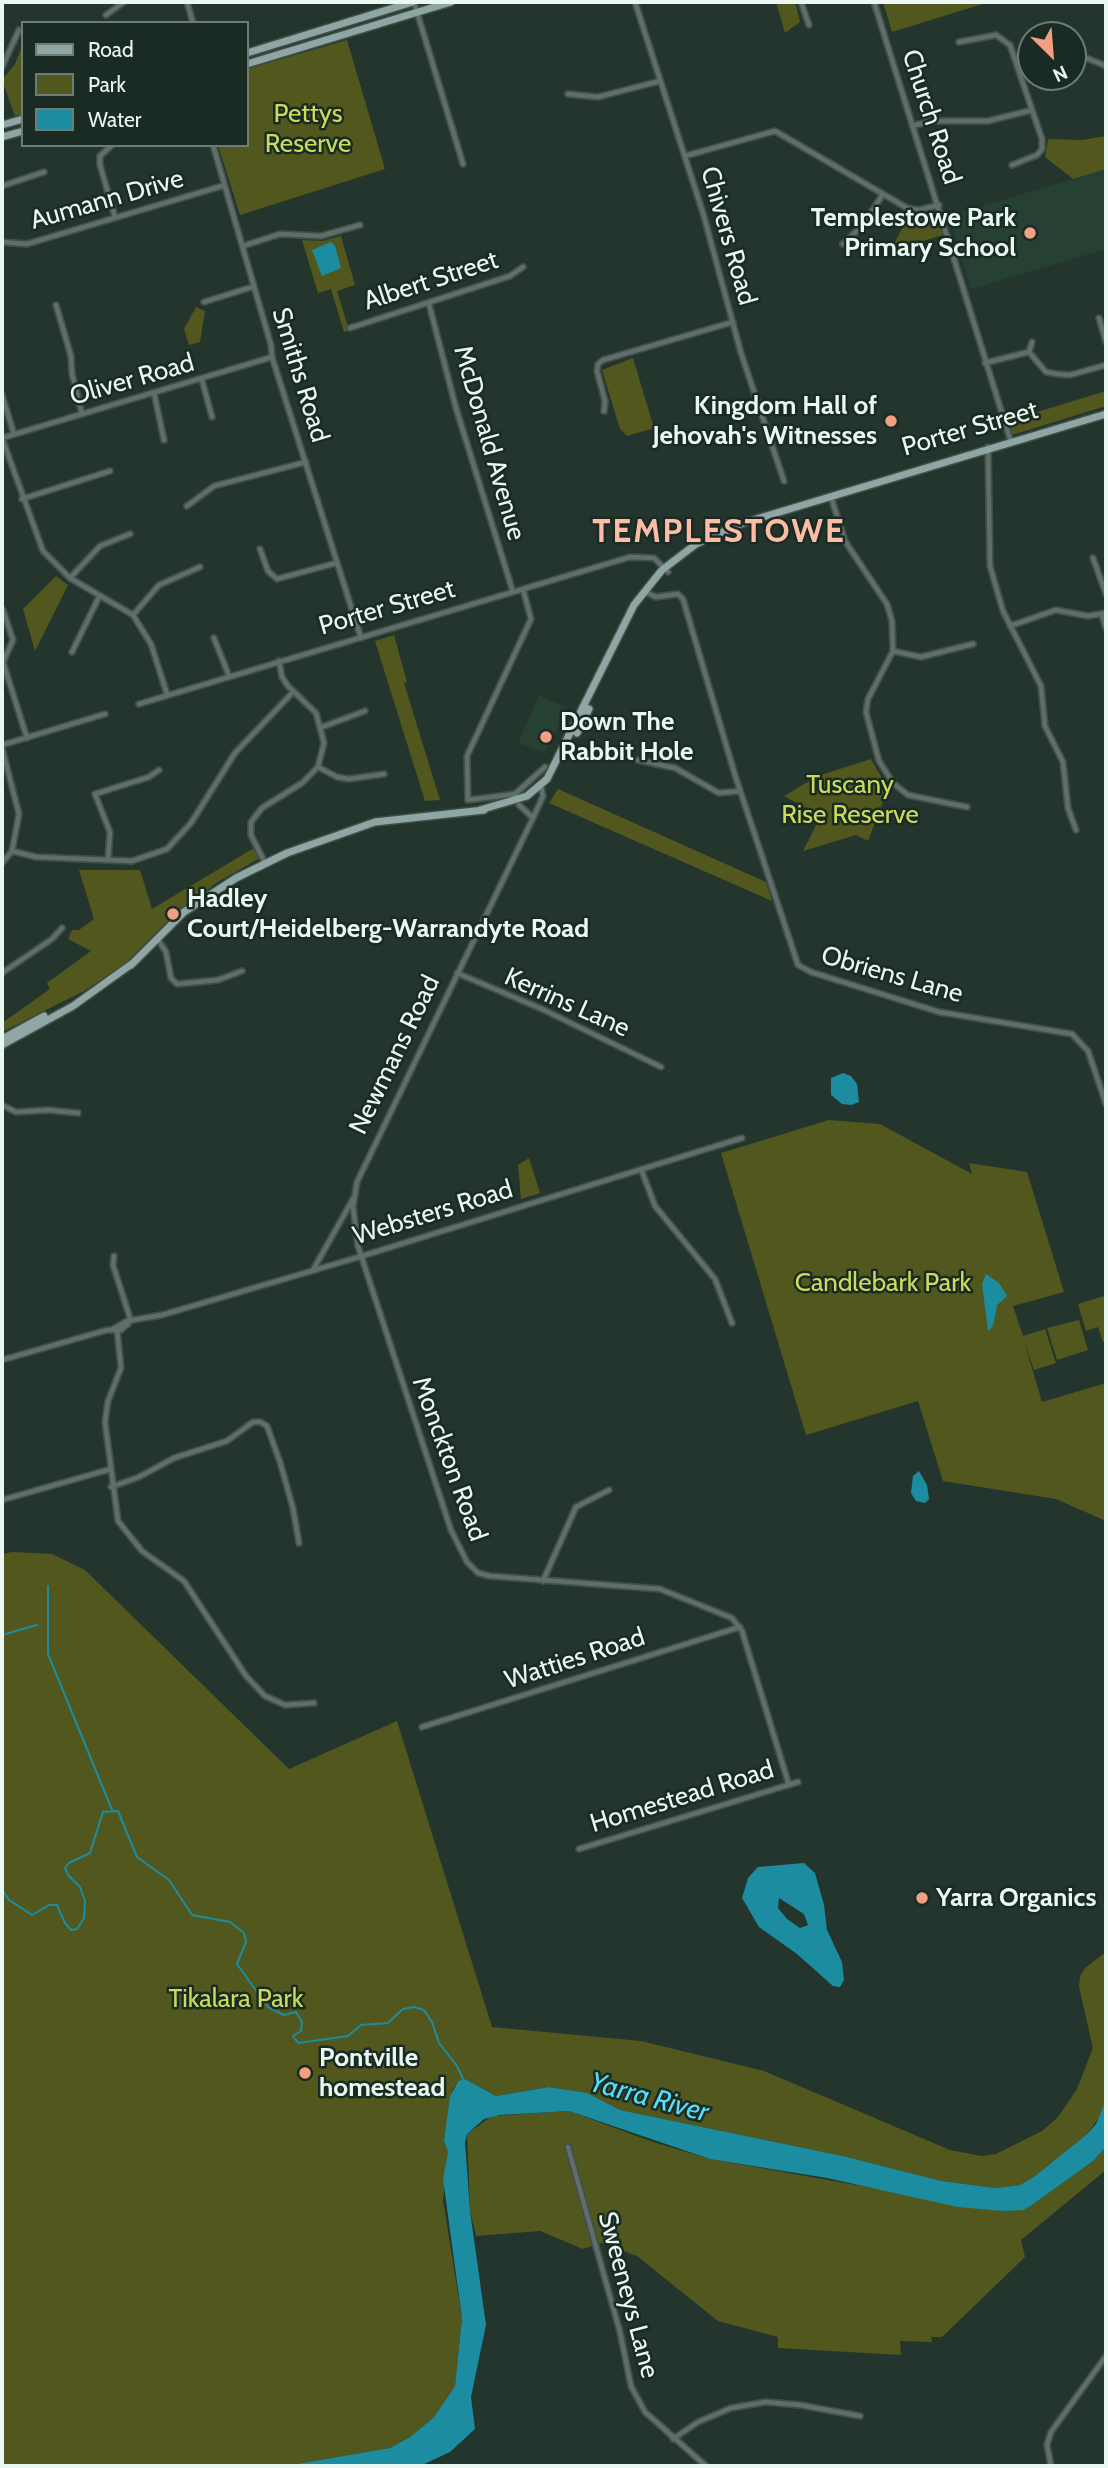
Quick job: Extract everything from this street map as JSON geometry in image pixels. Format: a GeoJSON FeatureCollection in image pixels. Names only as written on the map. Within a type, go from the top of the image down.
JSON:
{"type":"FeatureCollection","features":[{"type":"Feature","properties":{"kind":"main road"},"geometry":{"type":"LineString","coordinates":[[248,53],[413,2]]}},
{"type":"Feature","properties":{"kind":"main road"},"geometry":{"type":"LineString","coordinates":[[248,64],[451,2]]}},
{"type":"Feature","properties":{"kind":"main road"},"geometry":{"type":"LineString","coordinates":[[2,125],[21,120]]}},
{"type":"Feature","properties":{"kind":"main road"},"geometry":{"type":"LineString","coordinates":[[2,137],[21,132]]}},
{"type":"Feature","properties":{"kind":"main road","name":"Porter Street"},"geometry":{"type":"LineString","coordinates":[[665,570],[707,538],[764,517],[831,497],[895,472],[989,449],[1106,413]]}},
{"type":"Feature","properties":{"kind":"main road","name":"Newmans Road"},"geometry":{"type":"LineString","coordinates":[[542,789],[615,645],[646,592],[665,570]]}},
{"type":"Feature","properties":{"kind":"main road"},"geometry":{"type":"LineString","coordinates":[[2,1045],[87,997],[131,965],[204,899],[265,863],[375,822],[519,805],[542,789]]}},
{"type":"Feature","properties":{"kind":"main road"},"geometry":{"type":"LineString","coordinates":[[480,810],[516,801],[542,789]]}},
{"type":"Feature","properties":{"kind":"main road"},"geometry":{"type":"LineString","coordinates":[[2,1039],[87,997]]}},
{"type":"Feature","properties":{"kind":"street"},"geometry":{"type":"LineString","coordinates":[[106,15],[124,2]]}},
{"type":"Feature","properties":{"kind":"street"},"geometry":{"type":"LineString","coordinates":[[187,2],[192,21]]}},
{"type":"Feature","properties":{"kind":"street"},"geometry":{"type":"LineString","coordinates":[[413,2],[463,164]]}},
{"type":"Feature","properties":{"kind":"street","name":"Chivers Road"},"geometry":{"type":"LineString","coordinates":[[635,2],[784,481]]}},
{"type":"Feature","properties":{"kind":"street"},"geometry":{"type":"LineString","coordinates":[[801,2],[809,25]]}},
{"type":"Feature","properties":{"kind":"street","name":"Church Road"},"geometry":{"type":"LineString","coordinates":[[874,2],[1011,442]]}},
{"type":"Feature","properties":{"kind":"street"},"geometry":{"type":"LineString","coordinates":[[2,67],[19,30]]}},
{"type":"Feature","properties":{"kind":"street"},"geometry":{"type":"LineString","coordinates":[[959,43],[996,36],[1004,38],[1010,44],[1042,139],[1042,149],[1037,155],[1012,165]]}},
{"type":"Feature","properties":{"kind":"street"},"geometry":{"type":"LineString","coordinates":[[1087,58],[1106,66]]}},
{"type":"Feature","properties":{"kind":"street"},"geometry":{"type":"LineString","coordinates":[[568,94],[598,97],[660,81]]}},
{"type":"Feature","properties":{"kind":"street"},"geometry":{"type":"LineString","coordinates":[[912,126],[932,121],[988,121],[1032,110]]}},
{"type":"Feature","properties":{"kind":"street"},"geometry":{"type":"LineString","coordinates":[[685,156],[775,131],[907,208],[919,211],[939,205]]}},
{"type":"Feature","properties":{"kind":"street"},"geometry":{"type":"LineString","coordinates":[[110,147],[100,156],[100,165],[115,217]]}},
{"type":"Feature","properties":{"kind":"street","name":"Smiths Road"},"geometry":{"type":"LineString","coordinates":[[213,147],[222,186],[243,246],[252,286],[271,345],[272,358],[359,638]]}},
{"type":"Feature","properties":{"kind":"street"},"geometry":{"type":"LineString","coordinates":[[2,186],[44,172]]}},
{"type":"Feature","properties":{"kind":"street","name":"Aumann Drive"},"geometry":{"type":"LineString","coordinates":[[2,242],[27,244],[222,186]]}},
{"type":"Feature","properties":{"kind":"street"},"geometry":{"type":"LineString","coordinates":[[843,244],[863,225],[883,194]]}},
{"type":"Feature","properties":{"kind":"street"},"geometry":{"type":"LineString","coordinates":[[243,246],[280,234],[321,236],[360,225]]}},
{"type":"Feature","properties":{"kind":"street","name":"Albert Street"},"geometry":{"type":"LineString","coordinates":[[350,328],[510,276],[523,267]]}},
{"type":"Feature","properties":{"kind":"street"},"geometry":{"type":"LineString","coordinates":[[204,302],[252,286]]}},
{"type":"Feature","properties":{"kind":"street","name":"McDonald Avenue"},"geometry":{"type":"LineString","coordinates":[[429,304],[456,408],[513,592]]}},
{"type":"Feature","properties":{"kind":"street"},"geometry":{"type":"LineString","coordinates":[[56,305],[71,356],[72,374],[82,414]]}},
{"type":"Feature","properties":{"kind":"street"},"geometry":{"type":"LineString","coordinates":[[1099,318],[1106,342]]}},
{"type":"Feature","properties":{"kind":"street"},"geometry":{"type":"LineString","coordinates":[[604,411],[605,401],[597,371],[598,364],[603,360],[733,322]]}},
{"type":"Feature","properties":{"kind":"street"},"geometry":{"type":"LineString","coordinates":[[1028,352],[1032,342]]}},
{"type":"Feature","properties":{"kind":"street"},"geometry":{"type":"LineString","coordinates":[[985,363],[1028,352]]}},
{"type":"Feature","properties":{"kind":"street"},"geometry":{"type":"LineString","coordinates":[[1028,352],[1046,372],[1057,374],[1070,375],[1106,365]]}},
{"type":"Feature","properties":{"kind":"street","name":"Oliver Road"},"geometry":{"type":"LineString","coordinates":[[2,438],[272,358]]}},
{"type":"Feature","properties":{"kind":"street"},"geometry":{"type":"LineString","coordinates":[[202,380],[212,417]]}},
{"type":"Feature","properties":{"kind":"street"},"geometry":{"type":"LineString","coordinates":[[154,393],[162,418],[164,440]]}},
{"type":"Feature","properties":{"kind":"street"},"geometry":{"type":"LineString","coordinates":[[2,396],[14,434]]}},
{"type":"Feature","properties":{"kind":"street"},"geometry":{"type":"LineString","coordinates":[[2,438],[43,551],[70,578],[133,615],[151,644],[167,694]]}},
{"type":"Feature","properties":{"kind":"street"},"geometry":{"type":"LineString","coordinates":[[989,449],[987,553],[998,595],[1010,626],[1041,686],[1045,726],[1063,762],[1068,807],[1076,830]]}},
{"type":"Feature","properties":{"kind":"street"},"geometry":{"type":"LineString","coordinates":[[187,506],[214,486],[306,462]]}},
{"type":"Feature","properties":{"kind":"street"},"geometry":{"type":"LineString","coordinates":[[22,499],[110,471]]}},
{"type":"Feature","properties":{"kind":"street"},"geometry":{"type":"LineString","coordinates":[[831,497],[845,541],[887,604],[893,628],[893,651],[868,699],[868,727],[887,777],[903,792],[920,800],[967,807]]}},
{"type":"Feature","properties":{"kind":"street"},"geometry":{"type":"LineString","coordinates":[[70,578],[100,546],[130,534]]}},
{"type":"Feature","properties":{"kind":"street"},"geometry":{"type":"LineString","coordinates":[[260,548],[268,572],[277,579],[336,562]]}},
{"type":"Feature","properties":{"kind":"street","name":"Porter Street"},"geometry":{"type":"LineString","coordinates":[[139,704],[630,556],[647,556],[659,561],[665,570]]}},
{"type":"Feature","properties":{"kind":"street"},"geometry":{"type":"LineString","coordinates":[[1093,558],[1106,594]]}},
{"type":"Feature","properties":{"kind":"street"},"geometry":{"type":"LineString","coordinates":[[133,615],[159,585],[200,568]]}},
{"type":"Feature","properties":{"kind":"street"},"geometry":{"type":"LineString","coordinates":[[523,589],[531,619],[467,756],[468,800],[515,794],[545,767]]}},
{"type":"Feature","properties":{"kind":"street","name":"Obriens Lane"},"geometry":{"type":"LineString","coordinates":[[646,592],[656,597],[678,594],[683,599],[740,791],[798,965],[811,972],[939,1012],[1072,1034],[1088,1051],[1106,1104]]}},
{"type":"Feature","properties":{"kind":"street"},"geometry":{"type":"LineString","coordinates":[[72,652],[99,597]]}},
{"type":"Feature","properties":{"kind":"street"},"geometry":{"type":"LineString","coordinates":[[3,610],[13,640],[3,662],[27,738]]}},
{"type":"Feature","properties":{"kind":"street"},"geometry":{"type":"LineString","coordinates":[[1010,626],[1056,610],[1088,617],[1104,614],[1106,628]]}},
{"type":"Feature","properties":{"kind":"street"},"geometry":{"type":"LineString","coordinates":[[214,638],[229,676]]}},
{"type":"Feature","properties":{"kind":"street"},"geometry":{"type":"LineString","coordinates":[[893,651],[921,657],[973,645]]}},
{"type":"Feature","properties":{"kind":"street"},"geometry":{"type":"LineString","coordinates":[[265,863],[251,835],[251,822],[262,808],[303,783],[318,767],[324,743],[323,727],[316,713],[293,692],[282,677],[279,662]]}},
{"type":"Feature","properties":{"kind":"street"},"geometry":{"type":"LineString","coordinates":[[12,851],[36,857],[132,861],[152,856],[180,838],[236,753],[293,692]]}},
{"type":"Feature","properties":{"kind":"street"},"geometry":{"type":"LineString","coordinates":[[323,727],[365,711]]}},
{"type":"Feature","properties":{"kind":"street"},"geometry":{"type":"LineString","coordinates":[[2,863],[12,851],[19,814],[2,747],[105,714]]}},
{"type":"Feature","properties":{"kind":"street"},"geometry":{"type":"LineString","coordinates":[[638,760],[675,768],[719,793],[740,791]]}},
{"type":"Feature","properties":{"kind":"street"},"geometry":{"type":"LineString","coordinates":[[318,767],[337,778],[384,774]]}},
{"type":"Feature","properties":{"kind":"street"},"geometry":{"type":"LineString","coordinates":[[108,860],[110,832],[95,794],[149,777],[159,771]]}},
{"type":"Feature","properties":{"kind":"street","name":"Newmans Road"},"geometry":{"type":"LineString","coordinates":[[361,1256],[354,1227],[353,1199],[360,1176],[533,818],[542,789]]}},
{"type":"Feature","properties":{"kind":"street"},"geometry":{"type":"LineString","coordinates":[[519,805],[533,818]]}},
{"type":"Feature","properties":{"kind":"street"},"geometry":{"type":"LineString","coordinates":[[2,973],[52,939],[62,928]]}},
{"type":"Feature","properties":{"kind":"street"},"geometry":{"type":"LineString","coordinates":[[158,939],[168,956],[172,978],[177,984],[218,980],[243,971]]}},
{"type":"Feature","properties":{"kind":"street","name":"Kerrins Lane"},"geometry":{"type":"LineString","coordinates":[[457,973],[542,1009],[661,1067]]}},
{"type":"Feature","properties":{"kind":"street"},"geometry":{"type":"LineString","coordinates":[[2,1105],[16,1112],[48,1110],[78,1113]]}},
{"type":"Feature","properties":{"kind":"street","name":"Websters Road"},"geometry":{"type":"LineString","coordinates":[[2,1360],[329,1266],[742,1138]]}},
{"type":"Feature","properties":{"kind":"street"},"geometry":{"type":"LineString","coordinates":[[641,1169],[655,1206],[715,1279],[732,1323]]}},
{"type":"Feature","properties":{"kind":"street","name":"Newmans Road"},"geometry":{"type":"LineString","coordinates":[[313,1270],[343,1212],[353,1199]]}},
{"type":"Feature","properties":{"kind":"street"},"geometry":{"type":"LineString","coordinates":[[114,1256],[113,1265],[132,1321]]}},
{"type":"Feature","properties":{"kind":"street","name":"Monckton Road"},"geometry":{"type":"LineString","coordinates":[[361,1256],[462,1556],[483,1575],[671,1592],[732,1618],[740,1627]]}},
{"type":"Feature","properties":{"kind":"street"},"geometry":{"type":"LineString","coordinates":[[321,1259],[329,1266]]}},
{"type":"Feature","properties":{"kind":"street"},"geometry":{"type":"LineString","coordinates":[[116,1329],[122,1362],[104,1422],[111,1487],[118,1521],[142,1551],[184,1581],[246,1676],[265,1696],[285,1705],[314,1703]]}},
{"type":"Feature","properties":{"kind":"street"},"geometry":{"type":"LineString","coordinates":[[111,1487],[139,1477],[174,1458],[227,1441],[253,1422],[260,1422],[267,1426],[279,1462],[293,1508],[299,1544]]}},
{"type":"Feature","properties":{"kind":"street"},"geometry":{"type":"LineString","coordinates":[[2,1500],[111,1469]]}},
{"type":"Feature","properties":{"kind":"street"},"geometry":{"type":"LineString","coordinates":[[542,1581],[576,1507],[609,1490]]}},
{"type":"Feature","properties":{"kind":"street"},"geometry":{"type":"LineString","coordinates":[[740,1627],[789,1785]]}},
{"type":"Feature","properties":{"kind":"street","name":"Watties Road"},"geometry":{"type":"LineString","coordinates":[[422,1727],[740,1627]]}},
{"type":"Feature","properties":{"kind":"street","name":"Homestead Road"},"geometry":{"type":"LineString","coordinates":[[579,1849],[797,1782]]}},
{"type":"Feature","properties":{"kind":"street","name":"Sweeneys Lane"},"geometry":{"type":"LineString","coordinates":[[568,2147],[616,2318],[631,2386],[645,2412],[706,2466]]}},
{"type":"Feature","properties":{"kind":"street"},"geometry":{"type":"LineString","coordinates":[[1051,2466],[1047,2445],[1051,2432],[1106,2356]]}},
{"type":"Feature","properties":{"kind":"street"},"geometry":{"type":"LineString","coordinates":[[673,2439],[698,2422],[731,2408],[766,2402],[860,2416]]}},
{"type":"Feature","properties":{"kind":"shaded area","name":"Templestowe Park Primary School"},"geometry":{"type":"Polygon","coordinates":[[[1106,169],[1106,249],[971,289],[949,216],[1106,169]]]}},
{"type":"Feature","properties":{"kind":"shaded area"},"geometry":{"type":"Polygon","coordinates":[[[539,695],[568,708],[545,752],[518,743],[539,695]]]}},
{"type":"Feature","properties":{"kind":"green space"},"geometry":{"type":"Polygon","coordinates":[[[776,2],[795,2],[800,22],[785,33],[776,2]]]}},
{"type":"Feature","properties":{"kind":"green space"},"geometry":{"type":"Polygon","coordinates":[[[883,2],[989,2],[892,32],[883,2]]]}},
{"type":"Feature","properties":{"kind":"green space","name":"Pettys Reserve"},"geometry":{"type":"Polygon","coordinates":[[[347,40],[385,169],[240,215],[219,147],[248,147],[248,69],[347,40]]]}},
{"type":"Feature","properties":{"kind":"green space"},"geometry":{"type":"Polygon","coordinates":[[[21,49],[21,114],[15,116],[2,80],[15,64],[21,49]]]}},
{"type":"Feature","properties":{"kind":"green space"},"geometry":{"type":"Polygon","coordinates":[[[1106,136],[1106,169],[1073,179],[1045,157],[1048,139],[1082,140],[1106,136]]]}},
{"type":"Feature","properties":{"kind":"green space"},"geometry":{"type":"Polygon","coordinates":[[[933,214],[943,235],[896,249],[893,246],[909,215],[933,214]]]}},
{"type":"Feature","properties":{"kind":"green space"},"geometry":{"type":"Polygon","coordinates":[[[341,236],[355,285],[337,291],[349,330],[344,332],[331,289],[318,293],[302,240],[322,241],[341,236]]]}},
{"type":"Feature","properties":{"kind":"green space"},"geometry":{"type":"Polygon","coordinates":[[[196,307],[205,311],[200,342],[189,345],[184,329],[196,307]]]}},
{"type":"Feature","properties":{"kind":"green space"},"geometry":{"type":"Polygon","coordinates":[[[633,358],[654,428],[627,436],[620,429],[602,370],[633,358]]]}},
{"type":"Feature","properties":{"kind":"green space"},"geometry":{"type":"Polygon","coordinates":[[[1106,391],[1106,406],[1012,435],[1008,421],[1106,391]]]}},
{"type":"Feature","properties":{"kind":"green space"},"geometry":{"type":"Polygon","coordinates":[[[56,576],[68,585],[35,651],[23,609],[56,576]]]}},
{"type":"Feature","properties":{"kind":"green space"},"geometry":{"type":"Polygon","coordinates":[[[394,635],[407,682],[404,683],[440,800],[425,801],[375,641],[394,635]]]}},
{"type":"Feature","properties":{"kind":"green space","name":"Tuscany Rise Reserve"},"geometry":{"type":"Polygon","coordinates":[[[871,759],[888,788],[868,841],[856,835],[803,851],[821,816],[784,796],[818,776],[871,759]]]}},
{"type":"Feature","properties":{"kind":"green space"},"geometry":{"type":"Polygon","coordinates":[[[558,789],[766,882],[772,901],[549,803],[558,789]]]}},
{"type":"Feature","properties":{"kind":"green space"},"geometry":{"type":"Polygon","coordinates":[[[254,848],[260,858],[216,883],[166,923],[125,964],[84,991],[2,1032],[2,1023],[50,989],[47,983],[91,951],[68,939],[72,930],[79,930],[94,919],[79,870],[140,870],[152,909],[254,848]]]}},
{"type":"Feature","properties":{"kind":"green space","name":"Candlebark Park"},"geometry":{"type":"Polygon","coordinates":[[[829,1120],[880,1124],[972,1174],[969,1163],[1027,1172],[1064,1292],[1013,1306],[1023,1336],[1045,1329],[1056,1363],[1034,1370],[1024,1341],[1042,1402],[1106,1383],[1106,1521],[1056,1499],[943,1481],[918,1401],[806,1435],[721,1153],[829,1120]]]}},
{"type":"Feature","properties":{"kind":"green space"},"geometry":{"type":"Polygon","coordinates":[[[529,1158],[540,1193],[521,1199],[518,1165],[529,1158]]]}},
{"type":"Feature","properties":{"kind":"green space"},"geometry":{"type":"Polygon","coordinates":[[[1104,1296],[1106,1341],[1103,1342],[1098,1327],[1086,1331],[1078,1304],[1104,1296]]]}},
{"type":"Feature","properties":{"kind":"green space"},"geometry":{"type":"Polygon","coordinates":[[[1079,1320],[1088,1350],[1057,1360],[1047,1328],[1079,1320]]]}},
{"type":"Feature","properties":{"kind":"green space","name":"Tikalara Park"},"geometry":{"type":"Polygon","coordinates":[[[2,1554],[52,1554],[85,1570],[289,1769],[397,1721],[492,2027],[641,2041],[764,2071],[950,2150],[981,2156],[996,2154],[1042,2131],[1058,2117],[1077,2089],[1093,2048],[1079,1987],[1080,1976],[1085,1968],[1106,1952],[1106,2101],[1102,2114],[1086,2135],[1035,2176],[1020,2185],[995,2188],[942,2181],[843,2156],[620,2110],[587,2093],[549,2087],[496,2096],[465,2079],[458,2081],[453,2089],[444,2140],[448,2153],[443,2200],[462,2318],[455,2386],[434,2417],[410,2437],[390,2448],[285,2466],[2,2466],[2,1554]]]}},
{"type":"Feature","properties":{"kind":"green space"},"geometry":{"type":"Polygon","coordinates":[[[569,2111],[653,2142],[710,2159],[1003,2211],[1032,2205],[1093,2161],[1106,2147],[1106,2170],[1021,2240],[1025,2257],[942,2337],[931,2337],[932,2342],[900,2341],[901,2355],[778,2348],[778,2337],[718,2321],[637,2256],[601,2243],[583,2249],[540,2231],[476,2236],[470,2211],[467,2134],[492,2116],[569,2111]]]}},
{"type":"Feature","properties":{"kind":"water"},"geometry":{"type":"Polygon","coordinates":[[[331,242],[335,246],[341,268],[322,276],[312,250],[331,242]]]}},
{"type":"Feature","properties":{"kind":"water"},"geometry":{"type":"Polygon","coordinates":[[[843,1073],[851,1076],[857,1084],[859,1102],[842,1104],[831,1095],[831,1078],[843,1073]]]}},
{"type":"Feature","properties":{"kind":"water"},"geometry":{"type":"Polygon","coordinates":[[[986,1274],[999,1283],[1007,1296],[997,1305],[993,1326],[988,1331],[982,1284],[986,1274]]]}},
{"type":"Feature","properties":{"kind":"water"},"geometry":{"type":"Polygon","coordinates":[[[919,1471],[927,1485],[929,1499],[925,1503],[916,1501],[911,1493],[913,1476],[919,1471]]]}},
{"type":"Feature","properties":{"kind":"water"},"geometry":{"type":"Polygon","coordinates":[[[804,1863],[815,1873],[824,1905],[827,1930],[842,1962],[844,1980],[840,1987],[833,1986],[797,1954],[759,1927],[742,1898],[748,1878],[758,1867],[804,1863]],[[779,1898],[778,1908],[800,1928],[808,1925],[804,1914],[779,1898]]]}},
{"type":"Feature","properties":{"kind":"water"},"geometry":{"type":"Polygon","coordinates":[[[465,2079],[496,2096],[549,2087],[587,2093],[620,2110],[843,2156],[942,2181],[995,2188],[1020,2185],[1035,2176],[1086,2135],[1096,2124],[1106,2101],[1106,2147],[1093,2161],[1032,2205],[1023,2210],[1003,2211],[958,2207],[827,2178],[710,2159],[569,2111],[500,2115],[484,2119],[467,2134],[465,2142],[470,2211],[486,2325],[471,2397],[475,2429],[450,2452],[420,2466],[285,2466],[390,2448],[410,2437],[434,2417],[455,2386],[462,2318],[443,2179],[448,2153],[444,2140],[450,2097],[458,2081],[465,2079]]]}},
{"type":"Feature","properties":{"kind":"waterway"},"geometry":{"type":"LineString","coordinates":[[48,1586],[48,1654],[112,1810]]}},
{"type":"Feature","properties":{"kind":"waterway"},"geometry":{"type":"LineString","coordinates":[[2,1635],[37,1625]]}},
{"type":"Feature","properties":{"kind":"waterway"},"geometry":{"type":"LineString","coordinates":[[2,1889],[9,1900],[32,1915],[49,1905],[57,1905],[65,1923],[71,1930],[77,1929],[84,1918],[85,1901],[80,1887],[65,1868],[69,1863],[90,1853],[103,1812],[118,1811],[137,1857],[169,1880],[192,1915],[230,1922],[244,1933],[246,1942],[237,1964],[268,2007],[284,2015],[296,2012],[302,2022],[301,2031],[293,2036],[298,2043],[348,2036],[361,2025],[388,2023],[403,2009],[414,2007],[424,2010],[432,2022],[439,2043],[457,2066],[463,2079]]}},
{"type":"Feature","properties":{"kind":"place","name":"Templestowe Park Primary School"},"geometry":{"type":"Point","coordinates":[1030,233]}},
{"type":"Feature","properties":{"kind":"place","name":"Kingdom Hall of Jehovah's Witnesses"},"geometry":{"type":"Point","coordinates":[891,421]}},
{"type":"Feature","properties":{"kind":"place","name":"Down The Rabbit Hole"},"geometry":{"type":"Point","coordinates":[546,737]}},
{"type":"Feature","properties":{"kind":"place","name":"Hadley Court/Heidelberg-Warrandyte Road"},"geometry":{"type":"Point","coordinates":[173,914]}},
{"type":"Feature","properties":{"kind":"place","name":"Yarra Organics"},"geometry":{"type":"Point","coordinates":[922,1898]}},
{"type":"Feature","properties":{"kind":"place","name":"Pontville homestead"},"geometry":{"type":"Point","coordinates":[305,2073]}},
{"type":"Feature","properties":{"kind":"district","name":"TEMPLESTOWE"},"geometry":{"type":"Point","coordinates":[719,532]}},
{"type":"Feature","properties":{"kind":"water label","name":"Yarra River"},"geometry":{"type":"Point","coordinates":[649,2098]}}]}
